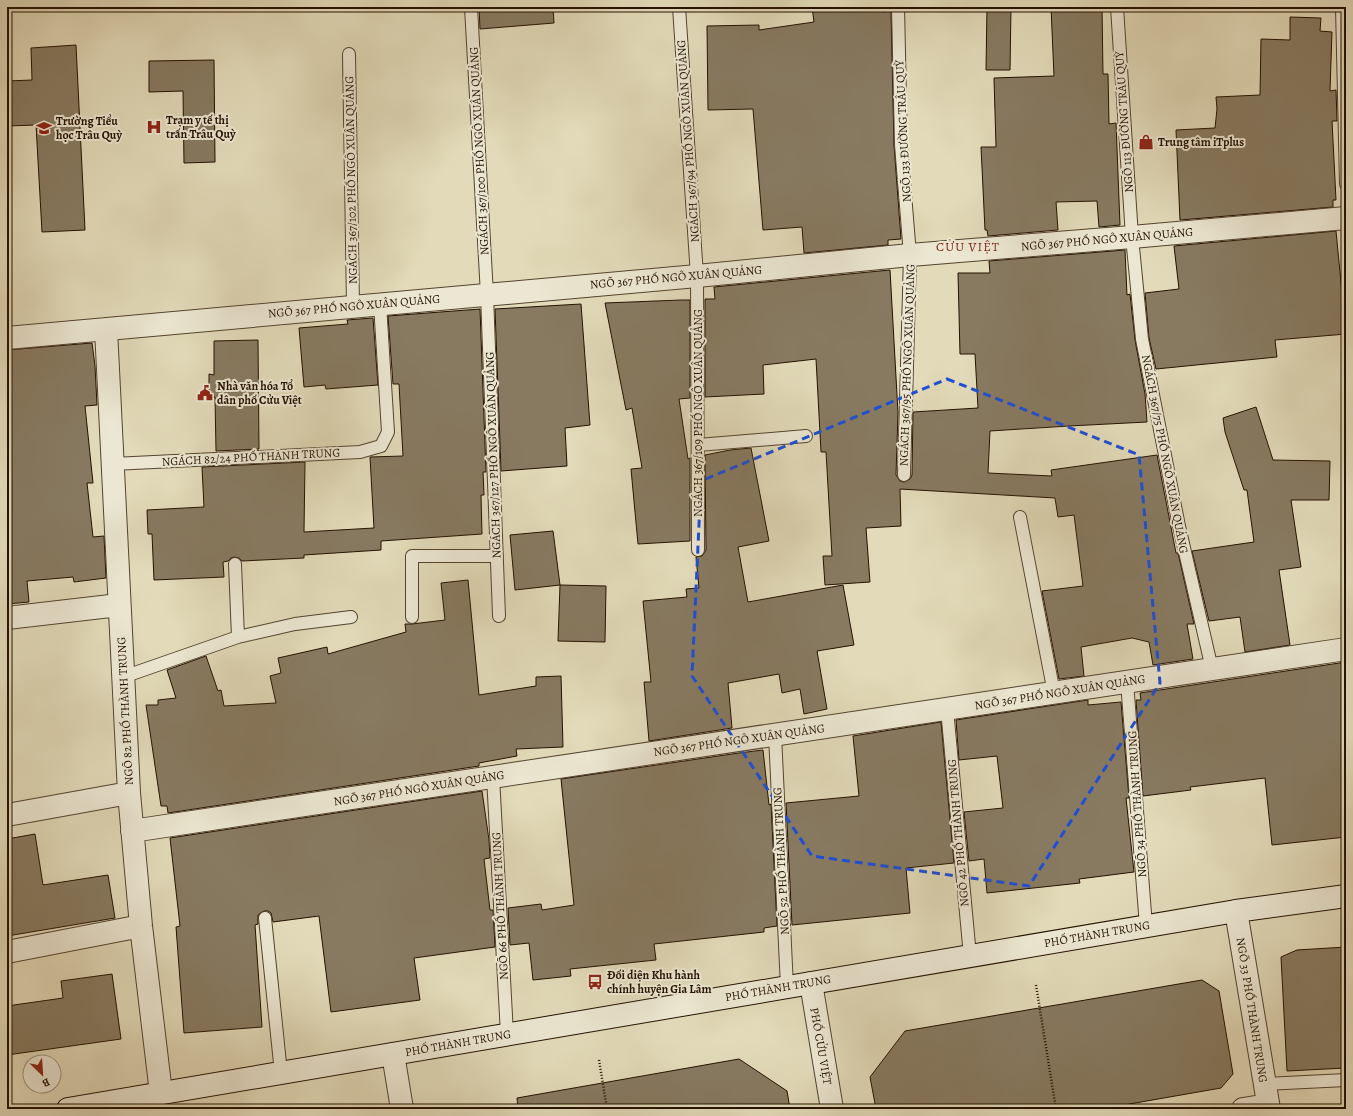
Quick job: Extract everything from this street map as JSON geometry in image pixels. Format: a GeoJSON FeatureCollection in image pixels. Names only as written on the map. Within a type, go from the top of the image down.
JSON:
{"type":"FeatureCollection","features":[{"type":"Feature","properties":{"kind":"street","name":"NGÕ 367 PHỐ NGÔ XUÂN QUẢNG"},"geometry":{"type":"LineString","coordinates":[[7,338],[697,276],[910,255],[1346,218]]}},
{"type":"Feature","properties":{"kind":"street","name":"NGÕ 82 PHỐ THÀNH TRUNG"},"geometry":{"type":"LineString","coordinates":[[106,329],[129,793],[141,926],[161,1093]]}},
{"type":"Feature","properties":{"kind":"street"},"geometry":{"type":"LineString","coordinates":[[7,618],[119,605]]}},
{"type":"Feature","properties":{"kind":"street","name":"NGÕ 367 PHỐ NGÔ XUÂN QUẢNG"},"geometry":{"type":"LineString","coordinates":[[132,831],[1346,649]]}},
{"type":"Feature","properties":{"kind":"street"},"geometry":{"type":"LineString","coordinates":[[7,815],[129,793]]}},
{"type":"Feature","properties":{"kind":"street","name":"PHỐ THÀNH TRUNG"},"geometry":{"type":"LineString","coordinates":[[68,1109],[1236,911],[1346,896]]}},
{"type":"Feature","properties":{"kind":"street","name":"NGÕ 33 PHỐ THÀNH TRUNG"},"geometry":{"type":"LineString","coordinates":[[1236,911],[1267,1099]]}},
{"type":"Feature","properties":{"kind":"street"},"geometry":{"type":"LineString","coordinates":[[7,952],[141,926]]}},
{"type":"Feature","properties":{"kind":"street","name":"PHỐ CỬU VIỆT"},"geometry":{"type":"LineString","coordinates":[[811,983],[832,1109]]}},
{"type":"Feature","properties":{"kind":"street"},"geometry":{"type":"LineString","coordinates":[[393,1054],[402,1109]]}},
{"type":"Feature","properties":{"kind":"street"},"geometry":{"type":"LineString","coordinates":[[1243,1109],[1267,1099]]}},
{"type":"Feature","properties":{"kind":"lane","name":"NGÁCH 367/100 PHỐ NGÔ XUÂN QUẢNG"},"geometry":{"type":"LineString","coordinates":[[471,7],[487,295]]}},
{"type":"Feature","properties":{"kind":"lane","name":"NGÁCH 367/94 PHỐ NGÔ XUÂN QUẢNG"},"geometry":{"type":"LineString","coordinates":[[679,7],[697,276]]}},
{"type":"Feature","properties":{"kind":"lane","name":"NGÕ 133 ĐƯỜNG TRÂU QUỲ"},"geometry":{"type":"LineString","coordinates":[[898,7],[902,145],[910,255]]}},
{"type":"Feature","properties":{"kind":"lane","name":"NGÕ 113 ĐƯỜNG TRÂU QUỲ"},"geometry":{"type":"LineString","coordinates":[[1117,7],[1132,237]]}},
{"type":"Feature","properties":{"kind":"lane"},"geometry":{"type":"LineString","coordinates":[[1342,7],[1346,184]]}},
{"type":"Feature","properties":{"kind":"lane","name":"NGÁCH 367/102 PHỐ NGÔ XUÂN QUẢNG"},"geometry":{"type":"LineString","coordinates":[[349,54],[353,306]]}},
{"type":"Feature","properties":{"kind":"lane","name":"NGÁCH 367/75 PHỐ NGÔ XUÂN QUẢNG"},"geometry":{"type":"LineString","coordinates":[[1132,237],[1142,339],[1179,526],[1212,669]]}},
{"type":"Feature","properties":{"kind":"lane","name":"NGÁCH 367/95 PHỐ NGÔ XUÂN QUẢNG"},"geometry":{"type":"LineString","coordinates":[[904,475],[910,255]]}},
{"type":"Feature","properties":{"kind":"lane","name":"NGÁCH 367/109 PHỐ NGÔ XUÂN QUẢNG"},"geometry":{"type":"LineString","coordinates":[[697,276],[698,550]]}},
{"type":"Feature","properties":{"kind":"lane","name":"NGÁCH 367/127 PHỐ NGÔ XUÂN QUẢNG"},"geometry":{"type":"LineString","coordinates":[[487,295],[499,616]]}},
{"type":"Feature","properties":{"kind":"lane","name":"NGÁCH 82/24 PHỐ THÀNH TRUNG"},"geometry":{"type":"LineString","coordinates":[[113,464],[360,452],[381,446],[388,432],[380,304]]}},
{"type":"Feature","properties":{"kind":"lane"},"geometry":{"type":"LineString","coordinates":[[698,445],[806,436]]}},
{"type":"Feature","properties":{"kind":"lane"},"geometry":{"type":"LineString","coordinates":[[1020,517],[1054,693]]}},
{"type":"Feature","properties":{"kind":"lane","name":"NGÁCH 367/127 PHỐ NGÔ XUÂN QUẢNG"},"geometry":{"type":"LineString","coordinates":[[412,617],[412,556],[496,556]]}},
{"type":"Feature","properties":{"kind":"lane"},"geometry":{"type":"LineString","coordinates":[[235,564],[238,637]]}},
{"type":"Feature","properties":{"kind":"lane"},"geometry":{"type":"LineString","coordinates":[[123,677],[238,637],[295,624],[351,617]]}},
{"type":"Feature","properties":{"kind":"lane","name":"NGÕ 34 PHỐ THÀNH TRUNG"},"geometry":{"type":"LineString","coordinates":[[1127,682],[1146,926]]}},
{"type":"Feature","properties":{"kind":"lane","name":"NGÕ 42 PHỐ THÀNH TRUNG"},"geometry":{"type":"LineString","coordinates":[[947,709],[970,956]]}},
{"type":"Feature","properties":{"kind":"lane","name":"NGÕ 52 PHỐ THÀNH TRUNG"},"geometry":{"type":"LineString","coordinates":[[775,735],[787,987]]}},
{"type":"Feature","properties":{"kind":"lane","name":"NGÕ 66 PHỐ THÀNH TRUNG"},"geometry":{"type":"LineString","coordinates":[[493,777],[507,1034]]}},
{"type":"Feature","properties":{"kind":"lane"},"geometry":{"type":"LineString","coordinates":[[265,918],[280,1073]]}},
{"type":"Feature","properties":{"kind":"lane"},"geometry":{"type":"LineString","coordinates":[[1267,1099],[1346,1080]]}},
{"type":"Feature","properties":{"kind":"path"},"geometry":{"type":"LineString","coordinates":[[1036,986],[1056,1109]]}},
{"type":"Feature","properties":{"kind":"path"},"geometry":{"type":"LineString","coordinates":[[599,1060],[607,1109]]}},
{"type":"Feature","properties":{"kind":"highlighted area"},"geometry":{"type":"Polygon","coordinates":[[[947,379],[1139,455],[1160,683],[1029,886],[812,856],[692,676],[701,481],[947,379]]]}},
{"type":"Feature","properties":{"kind":"building"},"geometry":{"type":"Polygon","coordinates":[[[479,7],[553,7],[554,23],[480,29],[479,7]]]}},
{"type":"Feature","properties":{"kind":"building"},"geometry":{"type":"Polygon","coordinates":[[[812,7],[882,7],[883,12],[891,11],[894,145],[901,239],[888,240],[888,245],[804,253],[802,227],[763,230],[753,109],[708,110],[707,26],[759,25],[759,30],[814,22],[812,7]]]}},
{"type":"Feature","properties":{"kind":"building"},"geometry":{"type":"Polygon","coordinates":[[[987,7],[1011,7],[1010,70],[986,70],[987,7]]]}},
{"type":"Feature","properties":{"kind":"building"},"geometry":{"type":"Polygon","coordinates":[[[1051,7],[1102,7],[1103,74],[1108,74],[1109,124],[1116,123],[1120,225],[1099,227],[1097,201],[1056,202],[1058,230],[988,236],[987,230],[985,230],[981,147],[996,147],[994,78],[1054,76],[1051,7]]]}},
{"type":"Feature","properties":{"kind":"building"},"geometry":{"type":"Polygon","coordinates":[[[1290,17],[1321,18],[1320,31],[1332,32],[1330,91],[1336,90],[1337,121],[1332,121],[1336,200],[1333,200],[1333,207],[1180,220],[1176,130],[1215,128],[1217,109],[1216,97],[1260,95],[1261,39],[1290,40],[1290,17]]]}},
{"type":"Feature","properties":{"kind":"building"},"geometry":{"type":"Polygon","coordinates":[[[76,45],[85,230],[42,232],[36,125],[7,126],[7,81],[32,80],[31,48],[76,45]]]}},
{"type":"Feature","properties":{"kind":"building"},"geometry":{"type":"Polygon","coordinates":[[[214,60],[215,162],[184,163],[183,91],[149,92],[149,61],[214,60]]]}},
{"type":"Feature","properties":{"kind":"building"},"geometry":{"type":"Polygon","coordinates":[[[1336,231],[1346,334],[1275,340],[1277,357],[1156,369],[1149,338],[1145,293],[1179,289],[1174,246],[1336,231]]]}},
{"type":"Feature","properties":{"kind":"building"},"geometry":{"type":"Polygon","coordinates":[[[1125,250],[1127,295],[1130,294],[1135,340],[1145,394],[1147,422],[990,431],[988,473],[1052,476],[1051,470],[1157,455],[1176,553],[1178,553],[1194,624],[1187,624],[1193,659],[1153,665],[1149,642],[1132,638],[1081,647],[1084,676],[1059,679],[1042,591],[1083,586],[1074,515],[1058,517],[1055,498],[900,489],[901,526],[866,528],[870,582],[825,585],[823,556],[832,556],[826,452],[821,452],[816,359],[763,365],[764,394],[705,397],[705,299],[715,299],[714,287],[890,270],[898,413],[896,475],[900,481],[904,482],[910,479],[912,475],[913,412],[978,408],[975,354],[960,354],[958,273],[990,273],[989,261],[1125,250]]]}},
{"type":"Feature","properties":{"kind":"building"},"geometry":{"type":"Polygon","coordinates":[[[690,300],[690,398],[679,399],[688,459],[690,458],[690,541],[638,544],[631,469],[642,468],[632,408],[626,410],[605,303],[690,300]]]}},
{"type":"Feature","properties":{"kind":"building"},"geometry":{"type":"Polygon","coordinates":[[[581,304],[590,425],[565,428],[567,466],[501,471],[495,309],[581,304]]]}},
{"type":"Feature","properties":{"kind":"building"},"geometry":{"type":"Polygon","coordinates":[[[480,309],[486,472],[483,472],[484,495],[481,495],[482,534],[381,541],[381,550],[304,555],[304,558],[242,561],[239,558],[234,557],[223,562],[224,577],[154,580],[152,534],[148,534],[147,510],[204,507],[202,467],[305,462],[304,532],[374,528],[370,457],[403,456],[399,384],[393,384],[388,316],[480,309]]]}},
{"type":"Feature","properties":{"kind":"building"},"geometry":{"type":"Polygon","coordinates":[[[373,318],[378,385],[326,389],[325,385],[304,387],[299,328],[348,324],[347,320],[373,318]]]}},
{"type":"Feature","properties":{"kind":"building"},"geometry":{"type":"Polygon","coordinates":[[[258,340],[259,449],[216,451],[215,397],[209,397],[209,374],[214,375],[214,341],[258,340]]]}},
{"type":"Feature","properties":{"kind":"building"},"geometry":{"type":"Polygon","coordinates":[[[92,343],[97,405],[85,406],[93,483],[87,483],[93,537],[104,536],[106,578],[74,582],[73,577],[27,581],[29,602],[7,604],[7,350],[92,343]]]}},
{"type":"Feature","properties":{"kind":"building"},"geometry":{"type":"Polygon","coordinates":[[[1256,407],[1273,460],[1330,461],[1329,500],[1291,500],[1301,567],[1279,570],[1290,645],[1245,652],[1240,617],[1209,621],[1192,551],[1254,542],[1247,490],[1244,490],[1225,432],[1223,418],[1256,407]]]}},
{"type":"Feature","properties":{"kind":"building"},"geometry":{"type":"Polygon","coordinates":[[[751,448],[769,541],[738,547],[748,602],[843,585],[854,645],[817,651],[827,709],[804,714],[800,689],[782,693],[779,674],[728,683],[732,728],[649,741],[644,682],[651,682],[643,601],[687,597],[686,589],[699,588],[696,557],[702,556],[706,550],[705,455],[751,448]]]}},
{"type":"Feature","properties":{"kind":"building"},"geometry":{"type":"Polygon","coordinates":[[[553,531],[560,585],[515,590],[510,535],[553,531]]]}},
{"type":"Feature","properties":{"kind":"building"},"geometry":{"type":"Polygon","coordinates":[[[468,580],[479,695],[536,686],[536,677],[561,676],[563,747],[516,749],[517,756],[479,763],[479,766],[168,813],[167,806],[161,806],[146,705],[158,705],[158,700],[176,698],[167,670],[206,656],[218,691],[221,690],[224,706],[276,703],[270,676],[281,673],[278,658],[327,647],[328,654],[406,632],[405,624],[445,620],[441,583],[468,580]]]}},
{"type":"Feature","properties":{"kind":"building"},"geometry":{"type":"Polygon","coordinates":[[[560,585],[606,586],[605,642],[558,641],[560,585]]]}},
{"type":"Feature","properties":{"kind":"building"},"geometry":{"type":"Polygon","coordinates":[[[1346,662],[1346,837],[1272,845],[1265,778],[1190,787],[1191,790],[1143,796],[1136,700],[1141,700],[1140,693],[1346,662]]]}},
{"type":"Feature","properties":{"kind":"building"},"geometry":{"type":"Polygon","coordinates":[[[1088,700],[1088,705],[1121,702],[1129,798],[1126,798],[1134,872],[1079,879],[1080,883],[987,893],[984,859],[969,861],[964,812],[1003,808],[997,756],[959,760],[956,720],[1088,700]]]}},
{"type":"Feature","properties":{"kind":"building"},"geometry":{"type":"Polygon","coordinates":[[[941,722],[954,863],[906,868],[910,913],[792,925],[786,803],[859,796],[853,736],[941,722]]]}},
{"type":"Feature","properties":{"kind":"building"},"geometry":{"type":"Polygon","coordinates":[[[763,750],[769,805],[771,804],[777,926],[764,928],[764,932],[654,944],[656,960],[570,969],[571,976],[533,980],[529,943],[510,945],[508,908],[541,904],[542,910],[574,905],[561,779],[763,750]]]}},
{"type":"Feature","properties":{"kind":"building"},"geometry":{"type":"Polygon","coordinates":[[[482,791],[490,858],[484,859],[490,910],[493,910],[495,947],[414,958],[420,1000],[331,1012],[319,916],[273,922],[271,913],[264,911],[258,915],[258,924],[255,925],[262,1027],[184,1033],[176,927],[180,926],[170,838],[482,791]]]}},
{"type":"Feature","properties":{"kind":"building"},"geometry":{"type":"Polygon","coordinates":[[[35,834],[43,885],[108,875],[115,918],[7,936],[7,839],[35,834]]]}},
{"type":"Feature","properties":{"kind":"building"},"geometry":{"type":"Polygon","coordinates":[[[1346,947],[1346,1068],[1287,1071],[1281,957],[1297,950],[1346,947]]]}},
{"type":"Feature","properties":{"kind":"building"},"geometry":{"type":"Polygon","coordinates":[[[112,974],[121,1039],[7,1055],[7,1006],[63,998],[61,981],[112,974]]]}},
{"type":"Feature","properties":{"kind":"building"},"geometry":{"type":"Polygon","coordinates":[[[1202,980],[1219,991],[1233,1074],[1221,1088],[1101,1109],[876,1109],[870,1077],[905,1031],[1202,980]]]}},
{"type":"Feature","properties":{"kind":"building"},"geometry":{"type":"Polygon","coordinates":[[[739,1059],[787,1091],[790,1109],[518,1109],[517,1098],[739,1059]]]}},
{"type":"Feature","properties":{"kind":"place","name":"Trạm y tế thị trấn Trâu Quỳ"},"geometry":{"type":"Point","coordinates":[154,127]}},
{"type":"Feature","properties":{"kind":"place","name":"Trường Tiểu học Trâu Quỳ"},"geometry":{"type":"Point","coordinates":[44,128]}},
{"type":"Feature","properties":{"kind":"place","name":"Trung tâm iTplus"},"geometry":{"type":"Point","coordinates":[1146,142]}},
{"type":"Feature","properties":{"kind":"place","name":"Nhà văn hóa Tổ dân phố Cửu Việt"},"geometry":{"type":"Point","coordinates":[205,393]}},
{"type":"Feature","properties":{"kind":"place","name":"Đối diện Khu hành chính huyện Gia Lâm"},"geometry":{"type":"Point","coordinates":[595,982]}},
{"type":"Feature","properties":{"kind":"district","name":"CỬU VIỆT"},"geometry":{"type":"Point","coordinates":[968,246]}}]}
